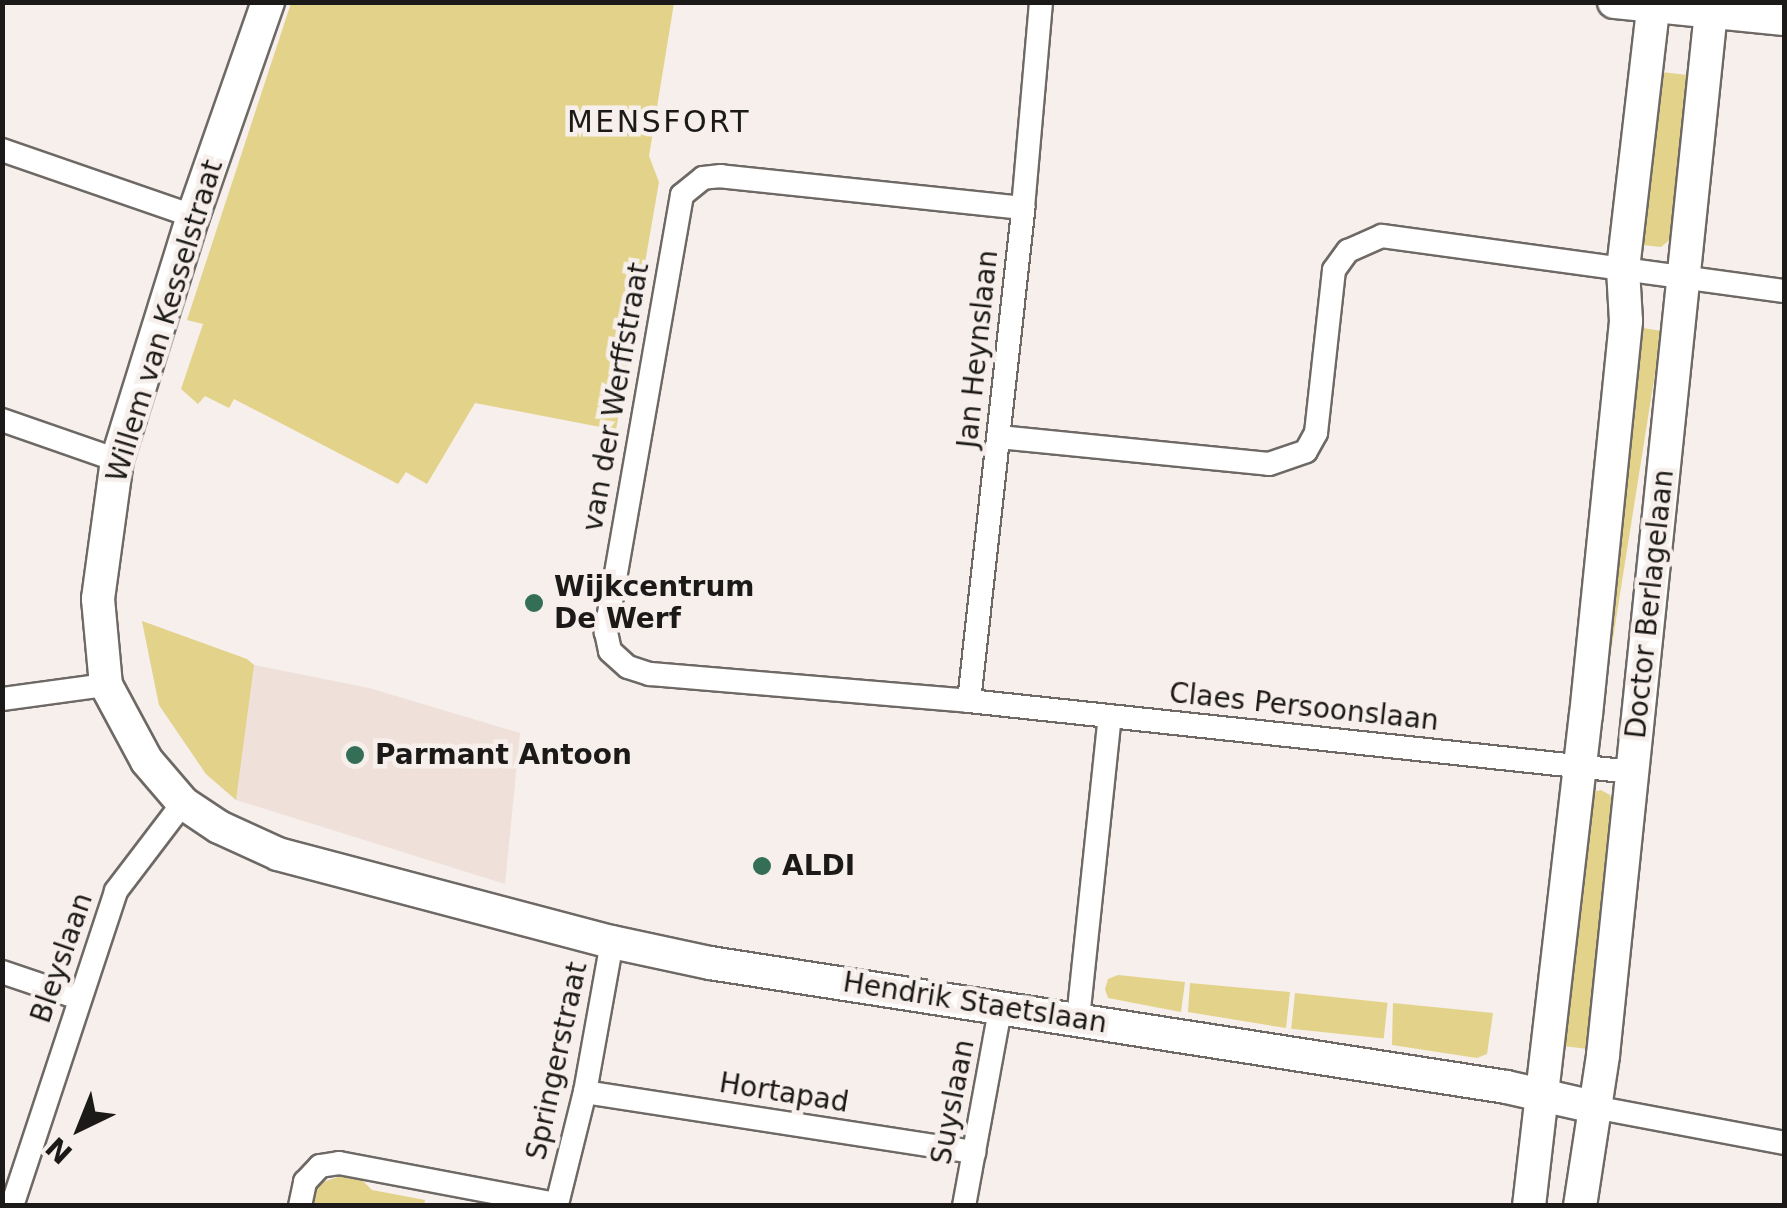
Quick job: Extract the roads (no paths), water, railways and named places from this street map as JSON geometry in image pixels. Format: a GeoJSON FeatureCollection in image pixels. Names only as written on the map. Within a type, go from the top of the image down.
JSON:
{"type":"FeatureCollection","features":[{"type":"Feature","properties":{"kind":"street","name":"Willem van Kesselstraat"},"geometry":{"type":"LineString","coordinates":[[183,803],[147,762],[106,685],[98,599],[117,460],[193,216],[268,2]]}},
{"type":"Feature","properties":{"kind":"street","name":"Jan Heynslaan"},"geometry":{"type":"LineString","coordinates":[[969,701],[1023,208],[1040,2]]}},
{"type":"Feature","properties":{"kind":"street"},"geometry":{"type":"LineString","coordinates":[[1614,2],[1712,7],[1784,18]]}},
{"type":"Feature","properties":{"kind":"street","name":"Doctor Berlagelaan"},"geometry":{"type":"LineString","coordinates":[[1529,1206],[1580,766],[1626,321],[1623,269],[1654,5]]}},
{"type":"Feature","properties":{"kind":"street","name":"Doctor Berlagelaan"},"geometry":{"type":"LineString","coordinates":[[1580,1206],[1632,772],[1712,7]]}},
{"type":"Feature","properties":{"kind":"street"},"geometry":{"type":"LineString","coordinates":[[2,150],[193,216]]}},
{"type":"Feature","properties":{"kind":"street","name":"van der Werffstraat"},"geometry":{"type":"LineString","coordinates":[[969,701],[650,674],[628,667],[610,651],[606,632],[682,195],[702,178],[721,176],[1023,208]]}},
{"type":"Feature","properties":{"kind":"street"},"geometry":{"type":"LineString","coordinates":[[998,437],[1270,464],[1306,452],[1316,432],[1334,270],[1348,251],[1382,236],[1784,292]]}},
{"type":"Feature","properties":{"kind":"street"},"geometry":{"type":"LineString","coordinates":[[2,420],[117,460]]}},
{"type":"Feature","properties":{"kind":"street"},"geometry":{"type":"LineString","coordinates":[[2,700],[106,685]]}},
{"type":"Feature","properties":{"kind":"street","name":"Claes Persoonslaan"},"geometry":{"type":"LineString","coordinates":[[969,701],[1632,772]]}},
{"type":"Feature","properties":{"kind":"street"},"geometry":{"type":"LineString","coordinates":[[1078,1018],[1110,717]]}},
{"type":"Feature","properties":{"kind":"street","name":"Hendrik Staetslaan"},"geometry":{"type":"LineString","coordinates":[[183,803],[219,827],[278,854],[612,942],[710,963],[1078,1018],[1544,1095],[1784,1143]]}},
{"type":"Feature","properties":{"kind":"street","name":"Bleyslaan"},"geometry":{"type":"LineString","coordinates":[[12,1206],[116,891],[183,803]]}},
{"type":"Feature","properties":{"kind":"street","name":"Springerstraat"},"geometry":{"type":"LineString","coordinates":[[300,1206],[305,1182],[320,1166],[340,1164],[557,1204],[585,1092],[612,942]]}},
{"type":"Feature","properties":{"kind":"street"},"geometry":{"type":"LineString","coordinates":[[2,972],[79,998]]}},
{"type":"Feature","properties":{"kind":"street","name":"Suyslaan"},"geometry":{"type":"LineString","coordinates":[[964,1206],[1000,1009]]}},
{"type":"Feature","properties":{"kind":"street","name":"Hortapad"},"geometry":{"type":"LineString","coordinates":[[585,1092],[974,1152]]}},
{"type":"Feature","properties":{"kind":"place","name":"Wijkcentrum De Werf"},"geometry":{"type":"Point","coordinates":[534,603]}},
{"type":"Feature","properties":{"kind":"place","name":"Parmant Antoon"},"geometry":{"type":"Point","coordinates":[355,755]}},
{"type":"Feature","properties":{"kind":"place","name":"ALDI"},"geometry":{"type":"Point","coordinates":[762,866]}},
{"type":"Feature","properties":{"kind":"district","name":"MENSFORT"},"geometry":{"type":"Point","coordinates":[659,122]}}]}
